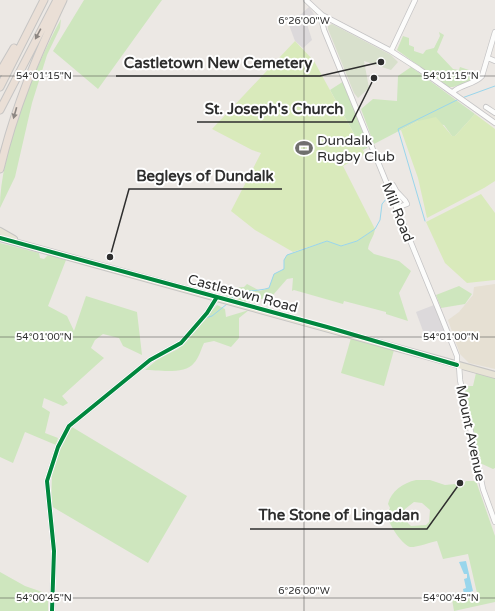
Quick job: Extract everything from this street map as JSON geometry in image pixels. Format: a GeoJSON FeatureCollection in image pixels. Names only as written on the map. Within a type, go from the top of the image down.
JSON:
{"type":"FeatureCollection","features":[{"type":"Feature","properties":{"kind":"highway"},"geometry":{"type":"LineString","coordinates":[[0,72],[43,0]]}},
{"type":"Feature","properties":{"kind":"highway"},"geometry":{"type":"LineString","coordinates":[[0,87],[43,0]]}},
{"type":"Feature","properties":{"kind":"highway"},"geometry":{"type":"LineString","coordinates":[[0,110],[57,0]]}},
{"type":"Feature","properties":{"kind":"highway"},"geometry":{"type":"LineString","coordinates":[[0,169],[28,77],[63,0]]}},
{"type":"Feature","properties":{"kind":"main road","name":"Castletown Road"},"geometry":{"type":"LineString","coordinates":[[0,231],[23,243]]}},
{"type":"Feature","properties":{"kind":"main road","name":"Castletown Road"},"geometry":{"type":"LineString","coordinates":[[0,238],[229,300],[495,375]]}},
{"type":"Feature","properties":{"kind":"street"},"geometry":{"type":"LineString","coordinates":[[306,0],[322,15],[391,51],[453,92],[495,123]]}},
{"type":"Feature","properties":{"kind":"street"},"geometry":{"type":"LineString","coordinates":[[391,51],[415,0]]}},
{"type":"Feature","properties":{"kind":"street","name":"Mill Road"},"geometry":{"type":"LineString","coordinates":[[322,15],[324,30],[441,316],[457,356],[458,365]]}},
{"type":"Feature","properties":{"kind":"street"},"geometry":{"type":"LineString","coordinates":[[453,92],[459,87],[478,81],[481,77],[495,32]]}},
{"type":"Feature","properties":{"kind":"street"},"geometry":{"type":"LineString","coordinates":[[488,58],[495,61]]}},
{"type":"Feature","properties":{"kind":"street"},"geometry":{"type":"LineString","coordinates":[[484,115],[488,108],[495,113]]}},
{"type":"Feature","properties":{"kind":"street"},"geometry":{"type":"LineString","coordinates":[[393,185],[396,193],[405,199],[407,204],[396,208]]}},
{"type":"Feature","properties":{"kind":"street"},"geometry":{"type":"LineString","coordinates":[[52,611],[54,551],[47,481],[63,434],[69,426],[150,360],[181,343],[207,313],[216,297]]}},
{"type":"Feature","properties":{"kind":"street","name":"Mount Avenue"},"geometry":{"type":"LineString","coordinates":[[458,365],[464,404],[482,489],[495,522]]}},
{"type":"Feature","properties":{"kind":"street"},"geometry":{"type":"LineString","coordinates":[[489,508],[495,505]]}},
{"type":"Feature","properties":{"kind":"shaded area"},"geometry":{"type":"Polygon","coordinates":[[[309,7],[314,14],[307,24],[312,40],[303,48],[295,41],[289,25],[309,7]]]}},
{"type":"Feature","properties":{"kind":"shaded area"},"geometry":{"type":"Polygon","coordinates":[[[495,284],[495,369],[469,363],[460,354],[448,320],[459,312],[473,295],[474,287],[495,284]]]}},
{"type":"Feature","properties":{"kind":"shaded area"},"geometry":{"type":"Polygon","coordinates":[[[434,305],[445,334],[441,335],[443,339],[438,339],[436,335],[423,331],[416,312],[434,305]]]}},
{"type":"Feature","properties":{"kind":"green space"},"geometry":{"type":"Polygon","coordinates":[[[84,0],[162,0],[98,89],[53,51],[84,0]]]}},
{"type":"Feature","properties":{"kind":"green space"},"geometry":{"type":"Polygon","coordinates":[[[61,19],[60,28],[47,55],[32,103],[15,177],[0,208],[6,162],[20,111],[40,61],[61,19]]]}},
{"type":"Feature","properties":{"kind":"green space"},"geometry":{"type":"Polygon","coordinates":[[[332,24],[391,55],[398,62],[391,70],[364,61],[369,88],[358,98],[354,93],[328,29],[328,26],[332,24]]]}},
{"type":"Feature","properties":{"kind":"green space"},"geometry":{"type":"Polygon","coordinates":[[[439,32],[444,35],[437,52],[453,69],[459,70],[460,67],[469,70],[472,78],[471,81],[453,87],[448,87],[397,50],[403,36],[409,38],[409,45],[414,47],[414,51],[423,54],[426,50],[434,48],[440,36],[439,32]]]}},
{"type":"Feature","properties":{"kind":"green space","name":"Dundalk Rugby Club"},"geometry":{"type":"Polygon","coordinates":[[[295,41],[314,61],[365,154],[343,166],[375,229],[357,241],[341,246],[327,241],[293,252],[255,230],[231,211],[261,153],[252,150],[212,129],[295,41]]]}},
{"type":"Feature","properties":{"kind":"green space"},"geometry":{"type":"Polygon","coordinates":[[[411,67],[475,114],[455,136],[452,136],[444,125],[418,121],[374,144],[361,109],[373,99],[397,101],[398,76],[411,67]]]}},
{"type":"Feature","properties":{"kind":"green space"},"geometry":{"type":"Polygon","coordinates":[[[344,81],[369,143],[367,148],[363,150],[330,90],[344,81]]]}},
{"type":"Feature","properties":{"kind":"green space"},"geometry":{"type":"Polygon","coordinates":[[[475,114],[495,129],[495,181],[427,218],[418,178],[401,130],[418,121],[436,117],[452,136],[455,136],[475,114]]]}},
{"type":"Feature","properties":{"kind":"green space"},"geometry":{"type":"Polygon","coordinates":[[[481,194],[495,213],[495,280],[467,283],[445,263],[426,222],[481,194]]]}},
{"type":"Feature","properties":{"kind":"green space"},"geometry":{"type":"Polygon","coordinates":[[[375,229],[368,249],[374,254],[399,261],[411,271],[399,293],[408,321],[386,314],[386,312],[344,301],[343,304],[294,290],[292,291],[293,278],[287,279],[273,295],[262,299],[248,299],[246,303],[226,297],[229,288],[244,287],[247,284],[260,291],[269,288],[274,274],[284,269],[284,260],[287,255],[327,241],[342,246],[357,241],[375,229]]]}},
{"type":"Feature","properties":{"kind":"green space"},"geometry":{"type":"Polygon","coordinates":[[[0,243],[39,253],[40,258],[44,259],[48,255],[66,260],[48,306],[67,316],[74,331],[86,296],[137,312],[142,355],[123,346],[119,338],[103,334],[95,340],[91,348],[104,358],[62,396],[68,403],[63,406],[44,398],[42,407],[50,412],[45,433],[58,438],[56,445],[25,432],[13,463],[0,457],[0,243]]]}},
{"type":"Feature","properties":{"kind":"green space"},"geometry":{"type":"Polygon","coordinates":[[[459,286],[472,294],[465,304],[441,308],[436,295],[459,286]]]}},
{"type":"Feature","properties":{"kind":"green space"},"geometry":{"type":"Polygon","coordinates":[[[217,305],[225,309],[226,317],[249,310],[239,318],[239,338],[231,347],[214,341],[204,343],[197,359],[190,367],[171,371],[145,370],[158,359],[178,349],[217,305]]]}},
{"type":"Feature","properties":{"kind":"green space"},"geometry":{"type":"Polygon","coordinates":[[[351,338],[394,350],[384,386],[341,373],[351,338]]]}},
{"type":"Feature","properties":{"kind":"green space"},"geometry":{"type":"Polygon","coordinates":[[[476,373],[495,378],[495,468],[493,469],[480,463],[464,386],[473,386],[476,373]]]}},
{"type":"Feature","properties":{"kind":"green space"},"geometry":{"type":"Polygon","coordinates":[[[72,427],[187,496],[148,563],[51,506],[52,474],[64,437],[72,427]]]}},
{"type":"Feature","properties":{"kind":"green space"},"geometry":{"type":"Polygon","coordinates":[[[430,480],[445,485],[455,484],[458,487],[462,486],[466,481],[476,481],[495,536],[495,602],[454,611],[452,599],[477,593],[468,554],[443,559],[437,541],[410,547],[403,542],[396,533],[388,518],[387,514],[390,508],[388,504],[392,495],[398,488],[411,481],[430,480]],[[414,502],[405,509],[404,519],[411,526],[426,525],[429,522],[430,510],[422,503],[414,502]]]}},
{"type":"Feature","properties":{"kind":"green space"},"geometry":{"type":"Polygon","coordinates":[[[0,572],[25,586],[48,594],[48,611],[0,611],[0,572]]]}},
{"type":"Feature","properties":{"kind":"water"},"geometry":{"type":"Polygon","coordinates":[[[466,561],[473,591],[464,594],[463,589],[466,588],[464,579],[467,578],[467,574],[464,574],[459,562],[466,561]]]}},
{"type":"Feature","properties":{"kind":"waterway"},"geometry":{"type":"LineString","coordinates":[[462,98],[495,86]]}},
{"type":"Feature","properties":{"kind":"waterway"},"geometry":{"type":"LineString","coordinates":[[425,221],[398,129],[459,99]]}},
{"type":"Feature","properties":{"kind":"waterway"},"geometry":{"type":"LineString","coordinates":[[230,300],[233,296],[243,292],[269,288],[274,274],[284,269],[284,260],[287,255],[327,241],[341,246],[357,241],[375,229],[380,220],[382,204],[387,198],[383,187]]}},
{"type":"Feature","properties":{"kind":"waterway"},"geometry":{"type":"LineString","coordinates":[[205,318],[212,316],[227,304]]}},
{"type":"Feature","properties":{"kind":"cycle path"},"geometry":{"type":"LineString","coordinates":[[0,238],[327,327],[457,365]]}},
{"type":"Feature","properties":{"kind":"cycle path"},"geometry":{"type":"LineString","coordinates":[[52,611],[54,551],[47,481],[58,447],[69,426],[150,360],[181,343],[207,313],[217,297]]}},
{"type":"Feature","properties":{"kind":"place","name":"Castletown New Cemetery"},"geometry":{"type":"Point","coordinates":[381,62]}},
{"type":"Feature","properties":{"kind":"place","name":"St. Joseph's Church"},"geometry":{"type":"Point","coordinates":[374,78]}},
{"type":"Feature","properties":{"kind":"place","name":"Dundalk Rugby Club"},"geometry":{"type":"Point","coordinates":[304,148]}},
{"type":"Feature","properties":{"kind":"place","name":"Begleys of Dundalk"},"geometry":{"type":"Point","coordinates":[110,257]}},
{"type":"Feature","properties":{"kind":"place","name":"The Stone of Lingadan"},"geometry":{"type":"Point","coordinates":[460,483]}}]}
